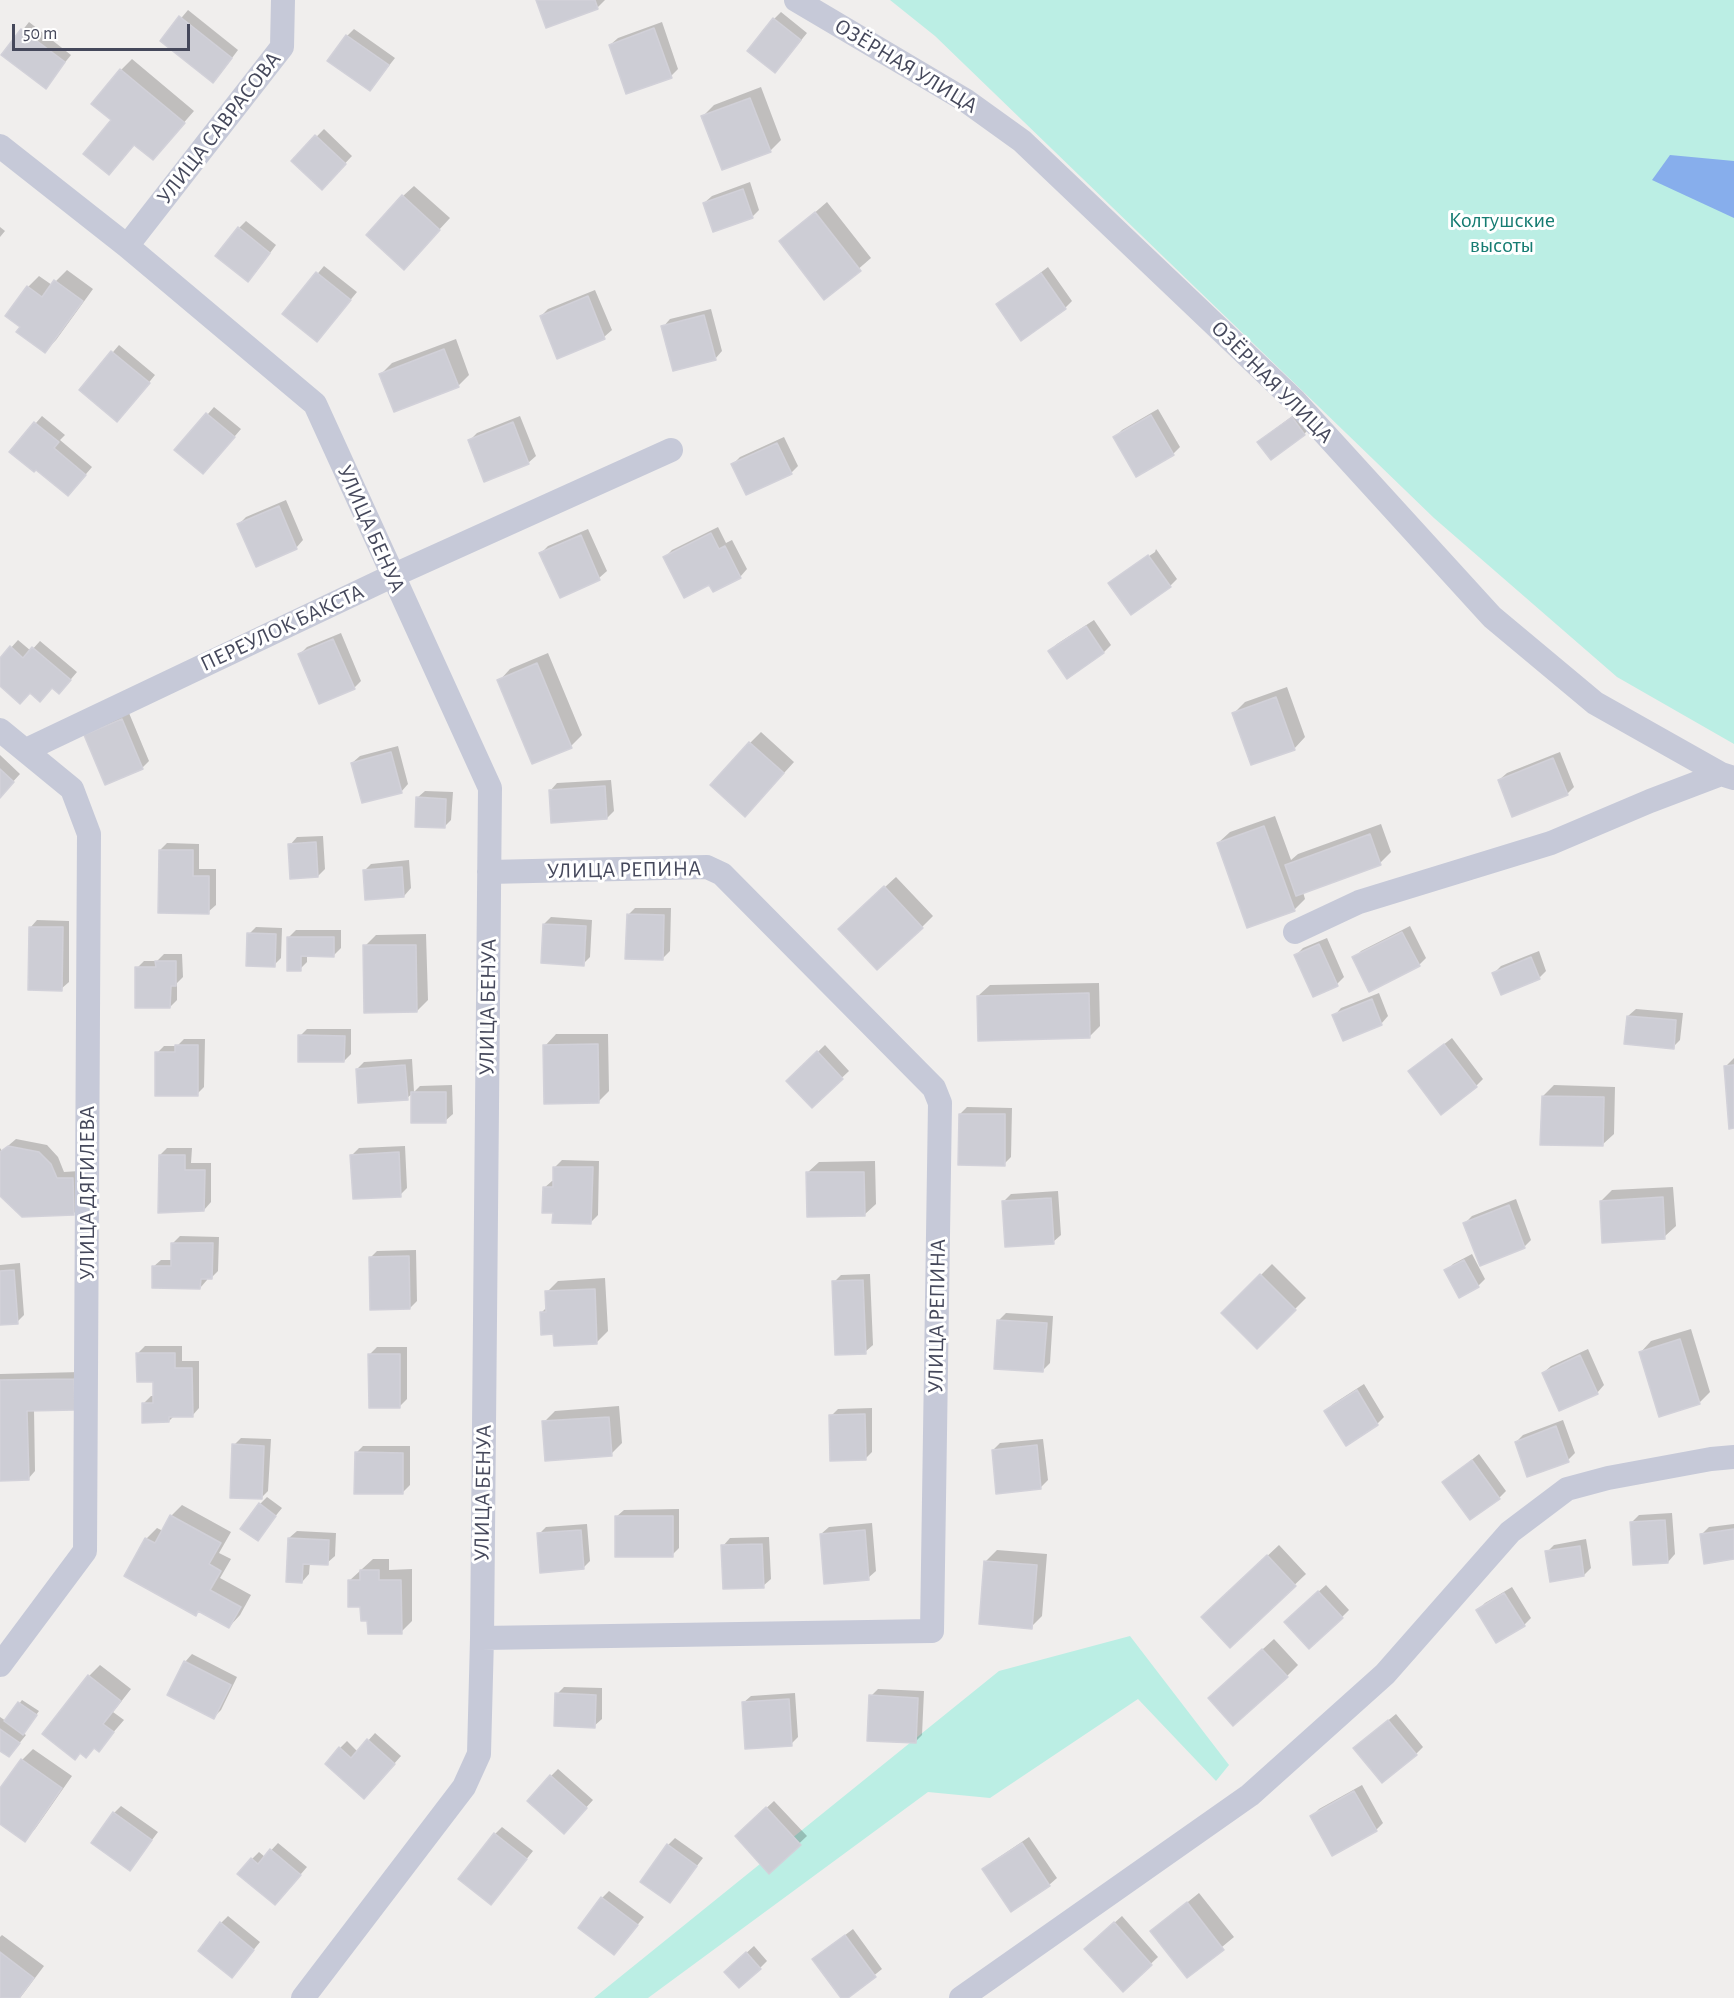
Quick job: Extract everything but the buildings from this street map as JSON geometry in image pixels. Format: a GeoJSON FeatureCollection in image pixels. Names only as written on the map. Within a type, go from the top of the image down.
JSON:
{"type":"FeatureCollection","features":[{"type":"Feature","properties":{"kind":"street","name":"УЛИЦА САВРАСОВА"},"geometry":{"type":"LineString","coordinates":[[127,246],[282,47],[283,0]]}},
{"type":"Feature","properties":{"kind":"street","name":"ОЗЁРНАЯ УЛИЦА"},"geometry":{"type":"LineString","coordinates":[[796,0],[964,100],[1022,141],[1295,401],[1492,617],[1595,703],[1728,776]]}},
{"type":"Feature","properties":{"kind":"street","name":"УЛИЦА БЕНУА"},"geometry":{"type":"LineString","coordinates":[[0,146],[127,246],[315,404],[490,788],[479,1754],[464,1786],[303,1998]]}},
{"type":"Feature","properties":{"kind":"street","name":"ПЕРЕУЛОК БАКСТА"},"geometry":{"type":"LineString","coordinates":[[26,750],[392,576],[671,450]]}},
{"type":"Feature","properties":{"kind":"street","name":"УЛИЦА ДЯГИЛЕВА"},"geometry":{"type":"LineString","coordinates":[[0,730],[72,789],[89,834],[85,1551],[0,1665]]}},
{"type":"Feature","properties":{"kind":"street"},"geometry":{"type":"LineString","coordinates":[[1295,932],[1359,902],[1551,843],[1650,801],[1728,776]]}},
{"type":"Feature","properties":{"kind":"street","name":"УЛИЦА РЕПИНА"},"geometry":{"type":"LineString","coordinates":[[482,1638],[932,1631],[940,1103],[934,1088],[722,874],[707,867],[489,872]]}},
{"type":"Feature","properties":{"kind":"street"},"geometry":{"type":"LineString","coordinates":[[961,1998],[1250,1795],[1385,1674],[1510,1532],[1567,1489],[1608,1478],[1711,1459],[1734,1457]]}},
{"type":"Feature","properties":{"kind":"green space","name":"Колтушские высоты"},"geometry":{"type":"Polygon","coordinates":[[[890,0],[1734,0],[1734,744],[1617,677],[1434,518],[935,36],[890,0]]]}},
{"type":"Feature","properties":{"kind":"green space"},"geometry":{"type":"Polygon","coordinates":[[[1130,1636],[1229,1765],[1216,1781],[1138,1699],[990,1798],[928,1792],[648,1998],[594,1998],[999,1671],[1130,1636]]]}},
{"type":"Feature","properties":{"kind":"water"},"geometry":{"type":"Polygon","coordinates":[[[1670,155],[1734,161],[1734,218],[1652,180],[1670,155]]]}}]}
